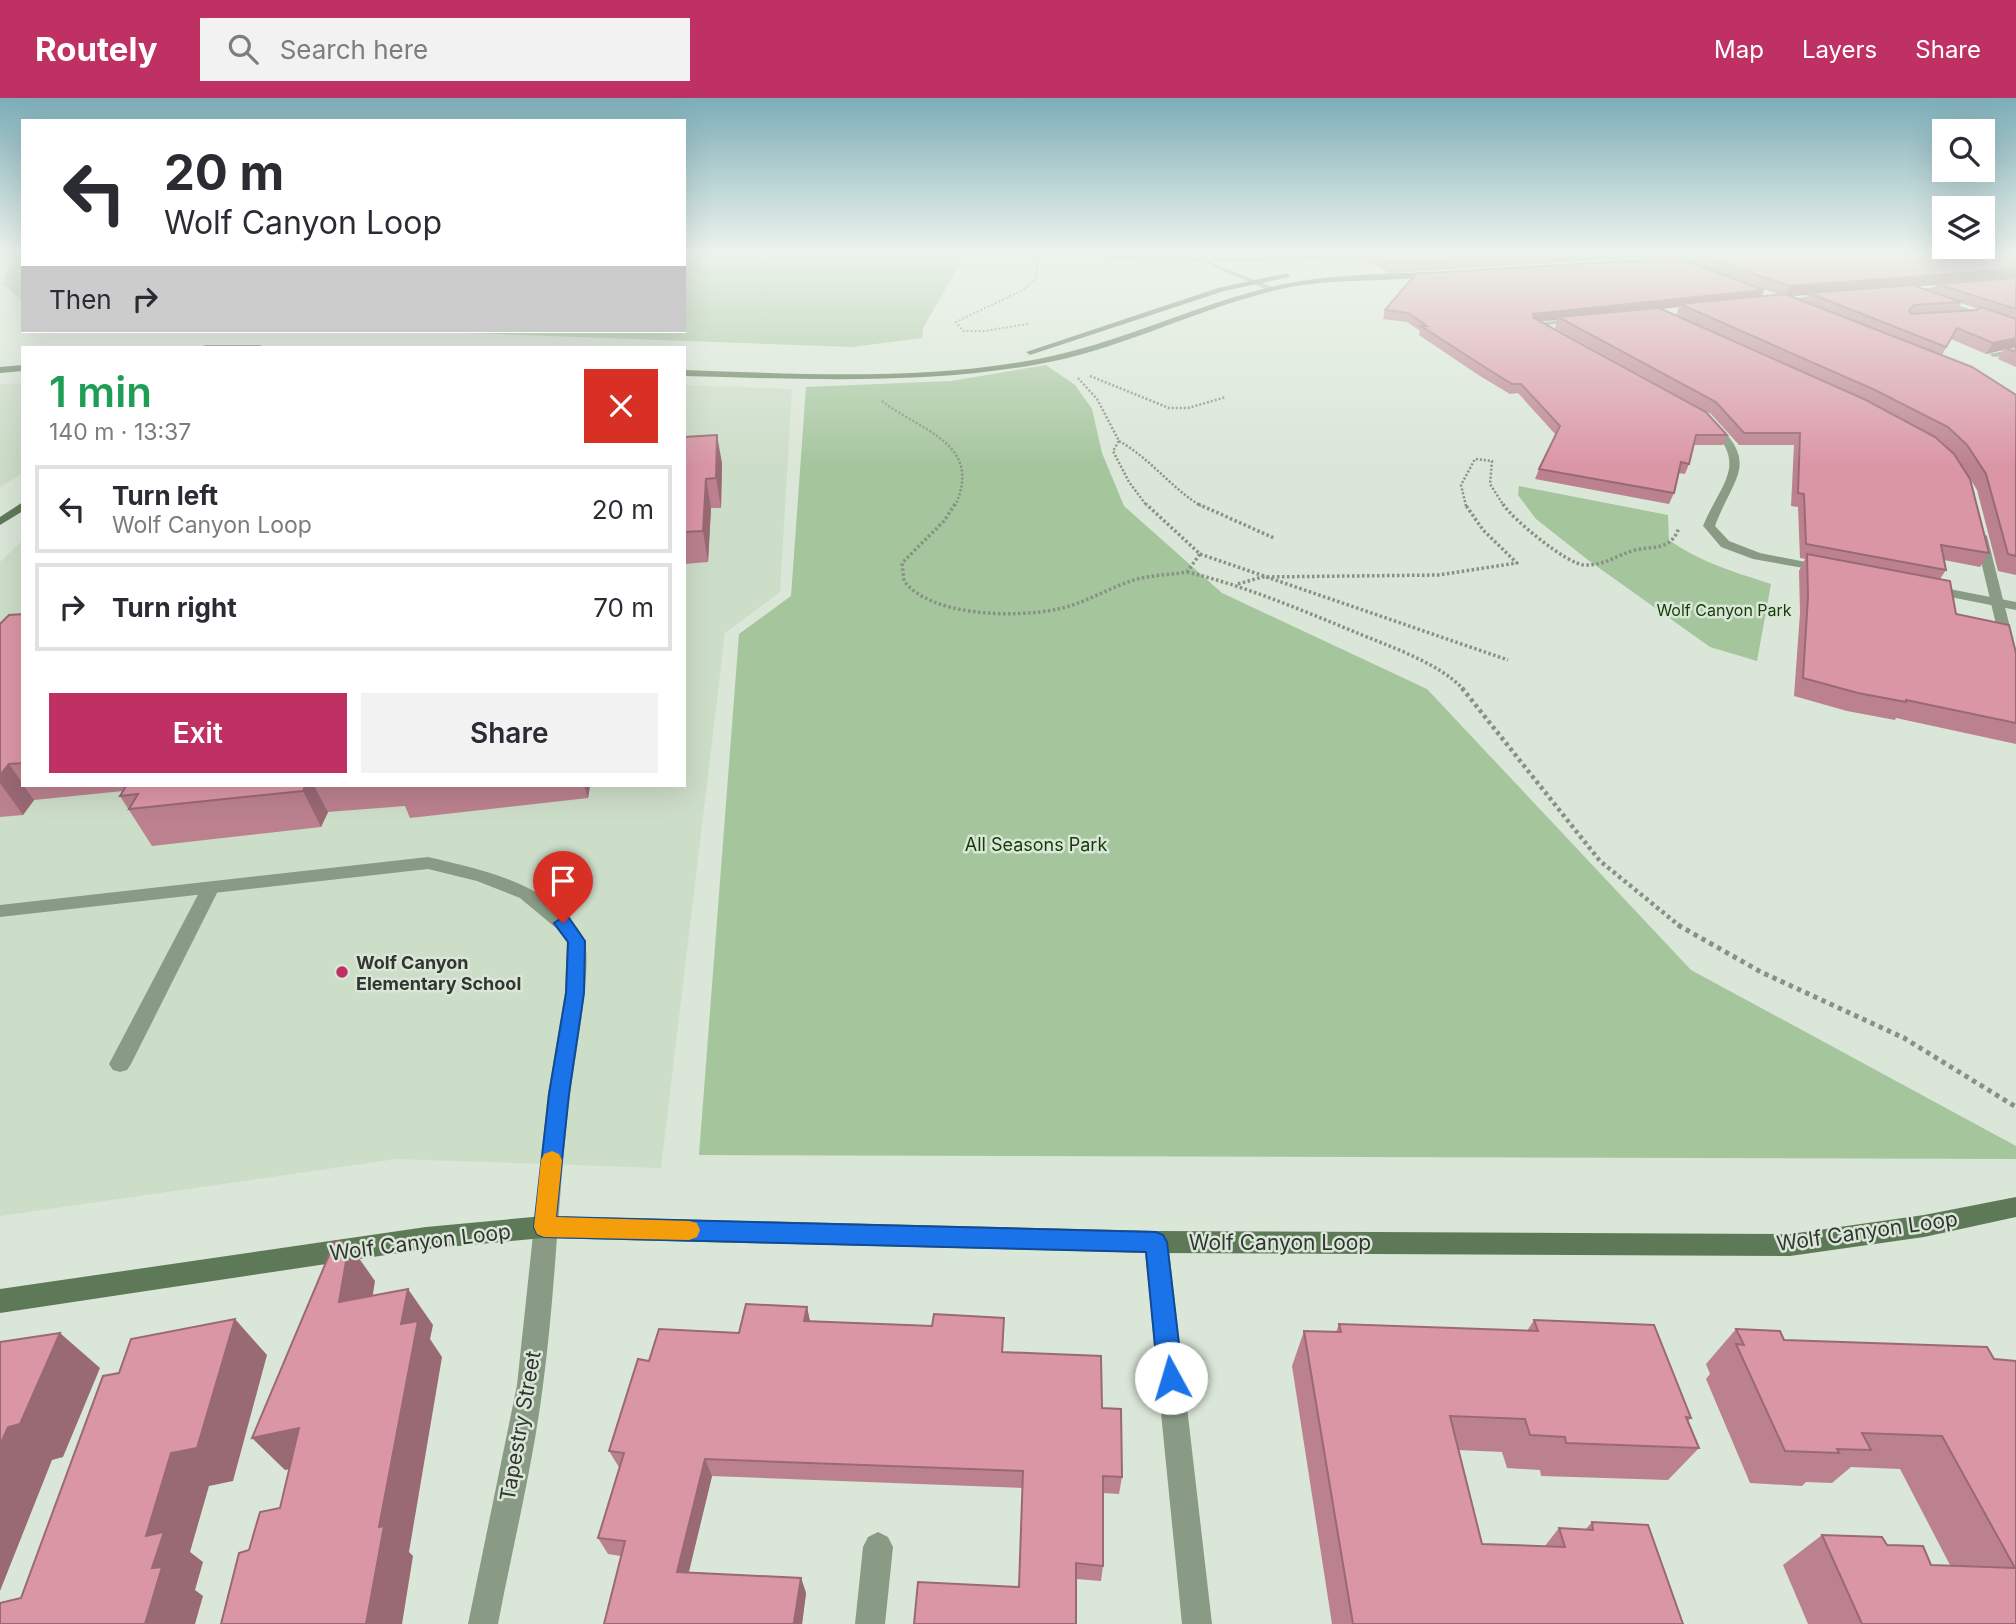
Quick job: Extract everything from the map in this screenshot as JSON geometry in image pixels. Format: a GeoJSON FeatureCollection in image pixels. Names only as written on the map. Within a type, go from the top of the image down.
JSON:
{"type":"FeatureCollection","features":[{"type":"Feature","properties":{"kind":"street"},"geometry":{"type":"LineString","coordinates":[[1021,354],[1066,342],[1118,323]]}},
{"type":"Feature","properties":{"kind":"street"},"geometry":{"type":"LineString","coordinates":[[686,373],[871,376],[980,370],[1086,351],[1172,323]]}},
{"type":"Feature","properties":{"kind":"street"},"geometry":{"type":"LineString","coordinates":[[1543,323],[1536,324],[1550,332]]}},
{"type":"Feature","properties":{"kind":"street"},"geometry":{"type":"LineString","coordinates":[[1993,354],[2016,352]]}},
{"type":"Feature","properties":{"kind":"street"},"geometry":{"type":"LineString","coordinates":[[779,365],[871,368],[935,365],[1011,356]]}},
{"type":"Feature","properties":{"kind":"street"},"geometry":{"type":"LineString","coordinates":[[0,360],[21,359]]}},
{"type":"Feature","properties":{"kind":"street"},"geometry":{"type":"LineString","coordinates":[[0,370],[21,368]]}},
{"type":"Feature","properties":{"kind":"street"},"geometry":{"type":"LineString","coordinates":[[1695,412],[1707,418],[1731,443],[1736,472],[1712,515],[1709,526],[1725,544],[1756,556],[1837,572]]}},
{"type":"Feature","properties":{"kind":"street"},"geometry":{"type":"LineString","coordinates":[[0,522],[21,506]]}},
{"type":"Feature","properties":{"kind":"street"},"geometry":{"type":"LineString","coordinates":[[1978,526],[2016,679]]}},
{"type":"Feature","properties":{"kind":"street"},"geometry":{"type":"LineString","coordinates":[[1917,587],[2016,606]]}},
{"type":"Feature","properties":{"kind":"street","name":"Tapestry Street"},"geometry":{"type":"LineString","coordinates":[[0,911],[428,863],[482,876],[526,894],[563,923],[576,941],[575,993],[559,1094],[530,1385],[483,1624]]}},
{"type":"Feature","properties":{"kind":"street"},"geometry":{"type":"LineString","coordinates":[[120,1064],[210,889]]}},
{"type":"Feature","properties":{"kind":"street","name":"Wolf Canyon Loop"},"geometry":{"type":"LineString","coordinates":[[0,1301],[426,1238],[544,1227],[1156,1242],[1790,1245],[1924,1226],[2016,1207]]}},
{"type":"Feature","properties":{"kind":"street"},"geometry":{"type":"LineString","coordinates":[[1156,1242],[1197,1624]]}},
{"type":"Feature","properties":{"kind":"street"},"geometry":{"type":"LineString","coordinates":[[870,1624],[878,1547]]}},
{"type":"Feature","properties":{"kind":"path"},"geometry":{"type":"LineString","coordinates":[[957,323],[963,331],[985,331],[1033,323]]}},
{"type":"Feature","properties":{"kind":"path"},"geometry":{"type":"LineString","coordinates":[[1047,359],[1169,408],[1188,408],[1226,397]]}},
{"type":"Feature","properties":{"kind":"path"},"geometry":{"type":"LineString","coordinates":[[1069,370],[1096,395],[1119,440],[1138,450],[1180,492],[1226,520],[1274,538]]}},
{"type":"Feature","properties":{"kind":"path"},"geometry":{"type":"LineString","coordinates":[[871,376],[878,397],[894,411],[922,425],[943,440],[957,456],[965,486],[953,512],[902,563],[900,573],[903,581],[924,598],[978,611],[1012,613],[1057,609],[1095,597],[1134,580],[1187,572],[1237,584],[1403,652],[1455,680],[1487,716],[1548,798],[1600,861],[1686,931],[1761,972],[1904,1038],[2016,1107]]}},
{"type":"Feature","properties":{"kind":"path"},"geometry":{"type":"LineString","coordinates":[[1119,440],[1113,451],[1134,493],[1163,523],[1200,554],[1262,578],[1508,660]]}},
{"type":"Feature","properties":{"kind":"path"},"geometry":{"type":"LineString","coordinates":[[1237,584],[1262,578],[1438,575],[1517,563],[1488,537],[1470,511],[1461,490],[1465,474],[1475,459],[1492,461],[1490,484],[1508,513],[1533,535],[1581,565],[1609,562],[1636,550],[1658,549],[1677,534],[1684,511],[1712,515]]}},
{"type":"Feature","properties":{"kind":"path"},"geometry":{"type":"LineString","coordinates":[[1187,572],[1200,554]]}},
{"type":"Feature","properties":{"kind":"shaded area"},"geometry":{"type":"Polygon","coordinates":[[[21,383],[21,474],[0,487],[0,384],[21,383]]]}},
{"type":"Feature","properties":{"kind":"shaded area","name":"Wolf Canyon Elementary School"},"geometry":{"type":"Polygon","coordinates":[[[686,385],[792,389],[780,592],[725,633],[661,1168],[396,1159],[0,1216],[0,562],[21,542],[21,787],[686,787],[686,385]]]}},
{"type":"Feature","properties":{"kind":"green space"},"geometry":{"type":"Polygon","coordinates":[[[686,323],[926,323],[922,338],[852,347],[467,333],[686,333],[686,323]]]}},
{"type":"Feature","properties":{"kind":"green space","name":"All Seasons Park"},"geometry":{"type":"Polygon","coordinates":[[[1046,365],[1075,385],[1092,409],[1102,453],[1124,506],[1222,593],[1427,689],[1691,970],[2016,1146],[2016,1159],[699,1155],[739,634],[791,596],[806,387],[951,381],[1046,365]]]}},
{"type":"Feature","properties":{"kind":"green space","name":"Wolf Canyon Park"},"geometry":{"type":"Polygon","coordinates":[[[1519,486],[1668,515],[1669,540],[1705,560],[1771,584],[1757,661],[1710,647],[1588,560],[1536,519],[1518,495],[1519,486]]]}},
{"type":"Feature","properties":{"kind":"building"},"geometry":{"type":"Polygon","coordinates":[[[1423,323],[1544,323],[1706,412],[1727,435],[1696,435],[1689,464],[1681,462],[1674,493],[1539,469],[1560,426],[1521,384],[1512,384],[1421,326],[1427,326],[1423,323]]]}},
{"type":"Feature","properties":{"kind":"building"},"geometry":{"type":"Polygon","coordinates":[[[1570,323],[1693,323],[1866,400],[1935,437],[1954,454],[1970,479],[1989,553],[1941,545],[1946,570],[1806,544],[1804,494],[1798,493],[1800,433],[1744,433],[1716,402],[1570,323]]]}},
{"type":"Feature","properties":{"kind":"building"},"geometry":{"type":"Polygon","coordinates":[[[1724,323],[1860,323],[1972,367],[2016,395],[2016,556],[2008,554],[1986,474],[1967,445],[1948,427],[1875,390],[1724,323]]]}},
{"type":"Feature","properties":{"kind":"building"},"geometry":{"type":"Polygon","coordinates":[[[1886,323],[2016,323],[2016,338],[1993,343],[1957,328],[1946,347],[1886,323]]]}},
{"type":"Feature","properties":{"kind":"building"},"geometry":{"type":"Polygon","coordinates":[[[2016,346],[2016,352],[2005,348],[2016,346]]]}},
{"type":"Feature","properties":{"kind":"building"},"geometry":{"type":"Polygon","coordinates":[[[717,435],[716,478],[706,479],[703,531],[686,532],[686,437],[717,435]]]}},
{"type":"Feature","properties":{"kind":"building"},"geometry":{"type":"Polygon","coordinates":[[[1807,554],[1950,581],[1956,614],[2009,625],[2016,653],[2016,723],[1858,693],[1803,678],[1808,596],[1807,554]]]}},
{"type":"Feature","properties":{"kind":"building"},"geometry":{"type":"Polygon","coordinates":[[[21,614],[21,763],[9,764],[0,775],[0,624],[9,615],[21,614]]]}},
{"type":"Feature","properties":{"kind":"building"},"geometry":{"type":"Polygon","coordinates":[[[125,787],[305,787],[303,791],[129,809],[138,794],[120,796],[125,787]]]}},
{"type":"Feature","properties":{"kind":"building"},"geometry":{"type":"Polygon","coordinates":[[[335,1241],[349,1244],[339,1302],[408,1289],[401,1324],[418,1321],[379,1527],[384,1526],[366,1624],[221,1624],[239,1553],[249,1550],[260,1512],[280,1508],[299,1428],[252,1438],[335,1241]]]}},
{"type":"Feature","properties":{"kind":"building"},"geometry":{"type":"Polygon","coordinates":[[[746,1304],[807,1307],[804,1321],[932,1326],[934,1314],[1004,1318],[1002,1352],[1101,1356],[1102,1408],[1121,1409],[1122,1477],[1103,1476],[1103,1566],[1076,1563],[1076,1624],[914,1624],[918,1582],[1019,1587],[1023,1471],[705,1459],[677,1572],[801,1578],[794,1622],[799,1624],[604,1624],[625,1541],[598,1538],[624,1453],[609,1451],[638,1359],[649,1361],[659,1329],[739,1333],[746,1304]]]}},
{"type":"Feature","properties":{"kind":"building"},"geometry":{"type":"Polygon","coordinates":[[[235,1319],[197,1448],[171,1453],[146,1536],[164,1532],[152,1568],[162,1567],[145,1624],[0,1624],[0,1603],[21,1598],[103,1376],[119,1373],[131,1339],[235,1319]]]}},
{"type":"Feature","properties":{"kind":"building"},"geometry":{"type":"Polygon","coordinates":[[[1534,1320],[1654,1325],[1691,1418],[1686,1417],[1699,1448],[1566,1443],[1565,1437],[1530,1435],[1525,1419],[1450,1416],[1482,1544],[1565,1547],[1559,1528],[1593,1530],[1592,1522],[1648,1525],[1683,1624],[1353,1624],[1304,1331],[1341,1332],[1339,1324],[1538,1331],[1534,1320]]]}},
{"type":"Feature","properties":{"kind":"building"},"geometry":{"type":"Polygon","coordinates":[[[1736,1329],[1780,1331],[1784,1340],[1987,1347],[1994,1359],[2016,1361],[2016,1624],[1862,1624],[1822,1535],[1882,1537],[1887,1545],[1923,1546],[1931,1565],[2015,1568],[1942,1436],[1862,1433],[1871,1450],[1837,1449],[1839,1453],[1785,1451],[1736,1344],[1744,1345],[1736,1329]]]}},
{"type":"Feature","properties":{"kind":"building"},"geometry":{"type":"Polygon","coordinates":[[[60,1333],[20,1424],[8,1427],[0,1445],[0,1342],[60,1333]]]}},
{"type":"Feature","properties":{"kind":"slow traffic"},"geometry":{"type":"LineString","coordinates":[[552,1160],[544,1227],[689,1230]]}},
{"type":"Feature","properties":{"kind":"place","name":"Wolf Canyon Elementary School"},"geometry":{"type":"Point","coordinates":[342,972]}},
{"type":"Feature","properties":{"kind":"route"},"geometry":{"type":"LineString","coordinates":[[563,923],[576,941],[575,993],[559,1094],[544,1227],[1156,1242],[1171,1378]]}}]}
